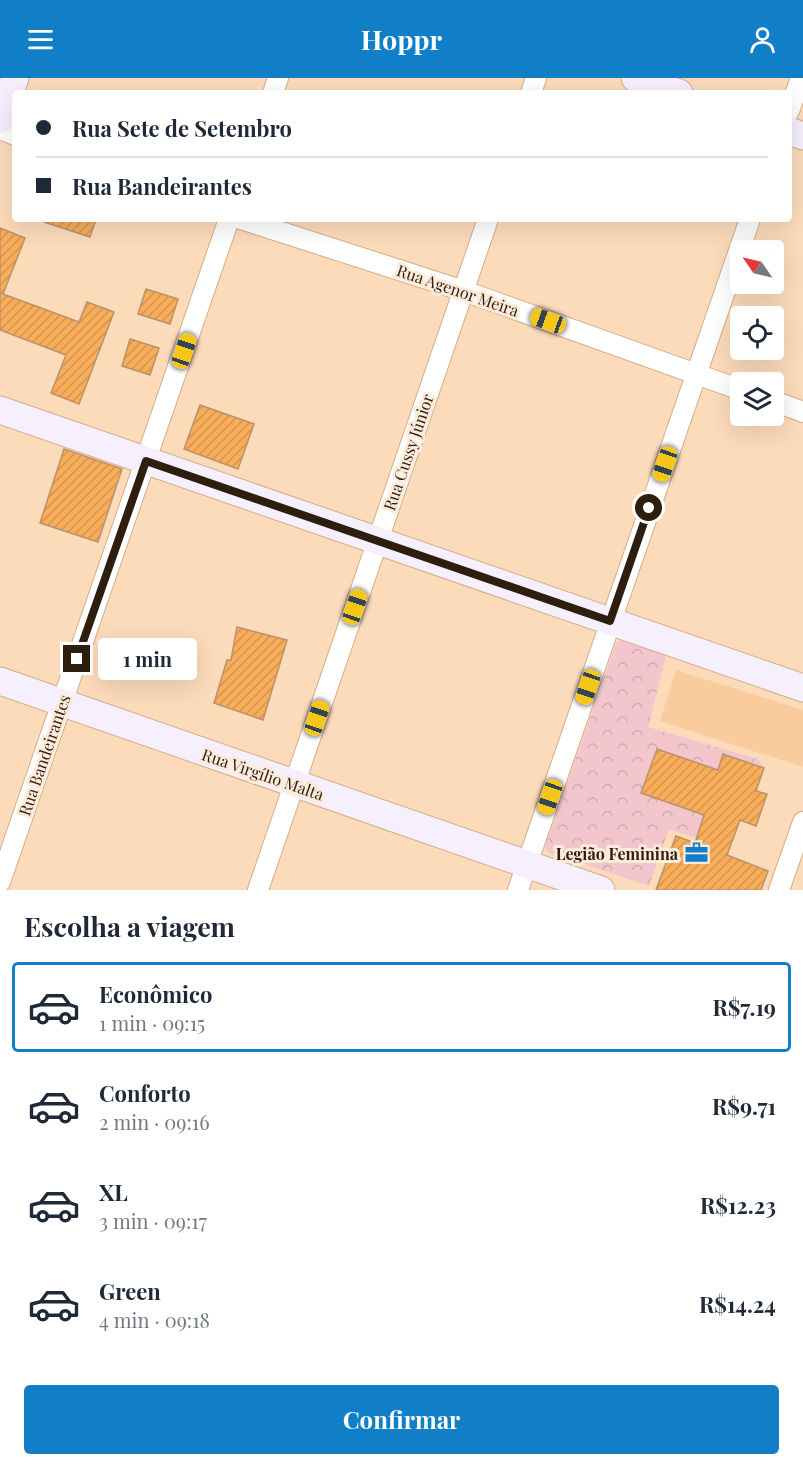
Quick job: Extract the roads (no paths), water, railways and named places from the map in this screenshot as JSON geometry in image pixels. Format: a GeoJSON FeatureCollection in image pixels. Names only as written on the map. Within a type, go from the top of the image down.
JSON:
{"type":"FeatureCollection","features":[{"type":"Feature","properties":{"kind":"street"},"geometry":{"type":"LineString","coordinates":[[0,120],[15,78]]}},
{"type":"Feature","properties":{"kind":"street"},"geometry":{"type":"LineString","coordinates":[[635,78],[670,90]]}},
{"type":"Feature","properties":{"kind":"street"},"geometry":{"type":"LineString","coordinates":[[792,103],[801,78]]}},
{"type":"Feature","properties":{"kind":"street","name":"Rua Bandeirantes"},"geometry":{"type":"LineString","coordinates":[[0,882],[228,222]]}},
{"type":"Feature","properties":{"kind":"street","name":"Rua Agenor Meira"},"geometry":{"type":"LineString","coordinates":[[250,222],[464,291],[730,386]]}},
{"type":"Feature","properties":{"kind":"street","name":"Rua Cussy Júnior"},"geometry":{"type":"LineString","coordinates":[[258,890],[487,222]]}},
{"type":"Feature","properties":{"kind":"street"},"geometry":{"type":"LineString","coordinates":[[518,890],[749,222]]}},
{"type":"Feature","properties":{"kind":"street"},"geometry":{"type":"LineString","coordinates":[[784,405],[803,412]]}},
{"type":"Feature","properties":{"kind":"street"},"geometry":{"type":"LineString","coordinates":[[0,410],[803,688]]}},
{"type":"Feature","properties":{"kind":"street","name":"Rua Virgílio Malta"},"geometry":{"type":"LineString","coordinates":[[0,681],[601,890]]}},
{"type":"Feature","properties":{"kind":"street"},"geometry":{"type":"LineString","coordinates":[[779,890],[803,822]]}},
{"type":"Feature","properties":{"kind":"place","name":"Legião Feminina"},"geometry":{"type":"Point","coordinates":[696,853]}}]}
